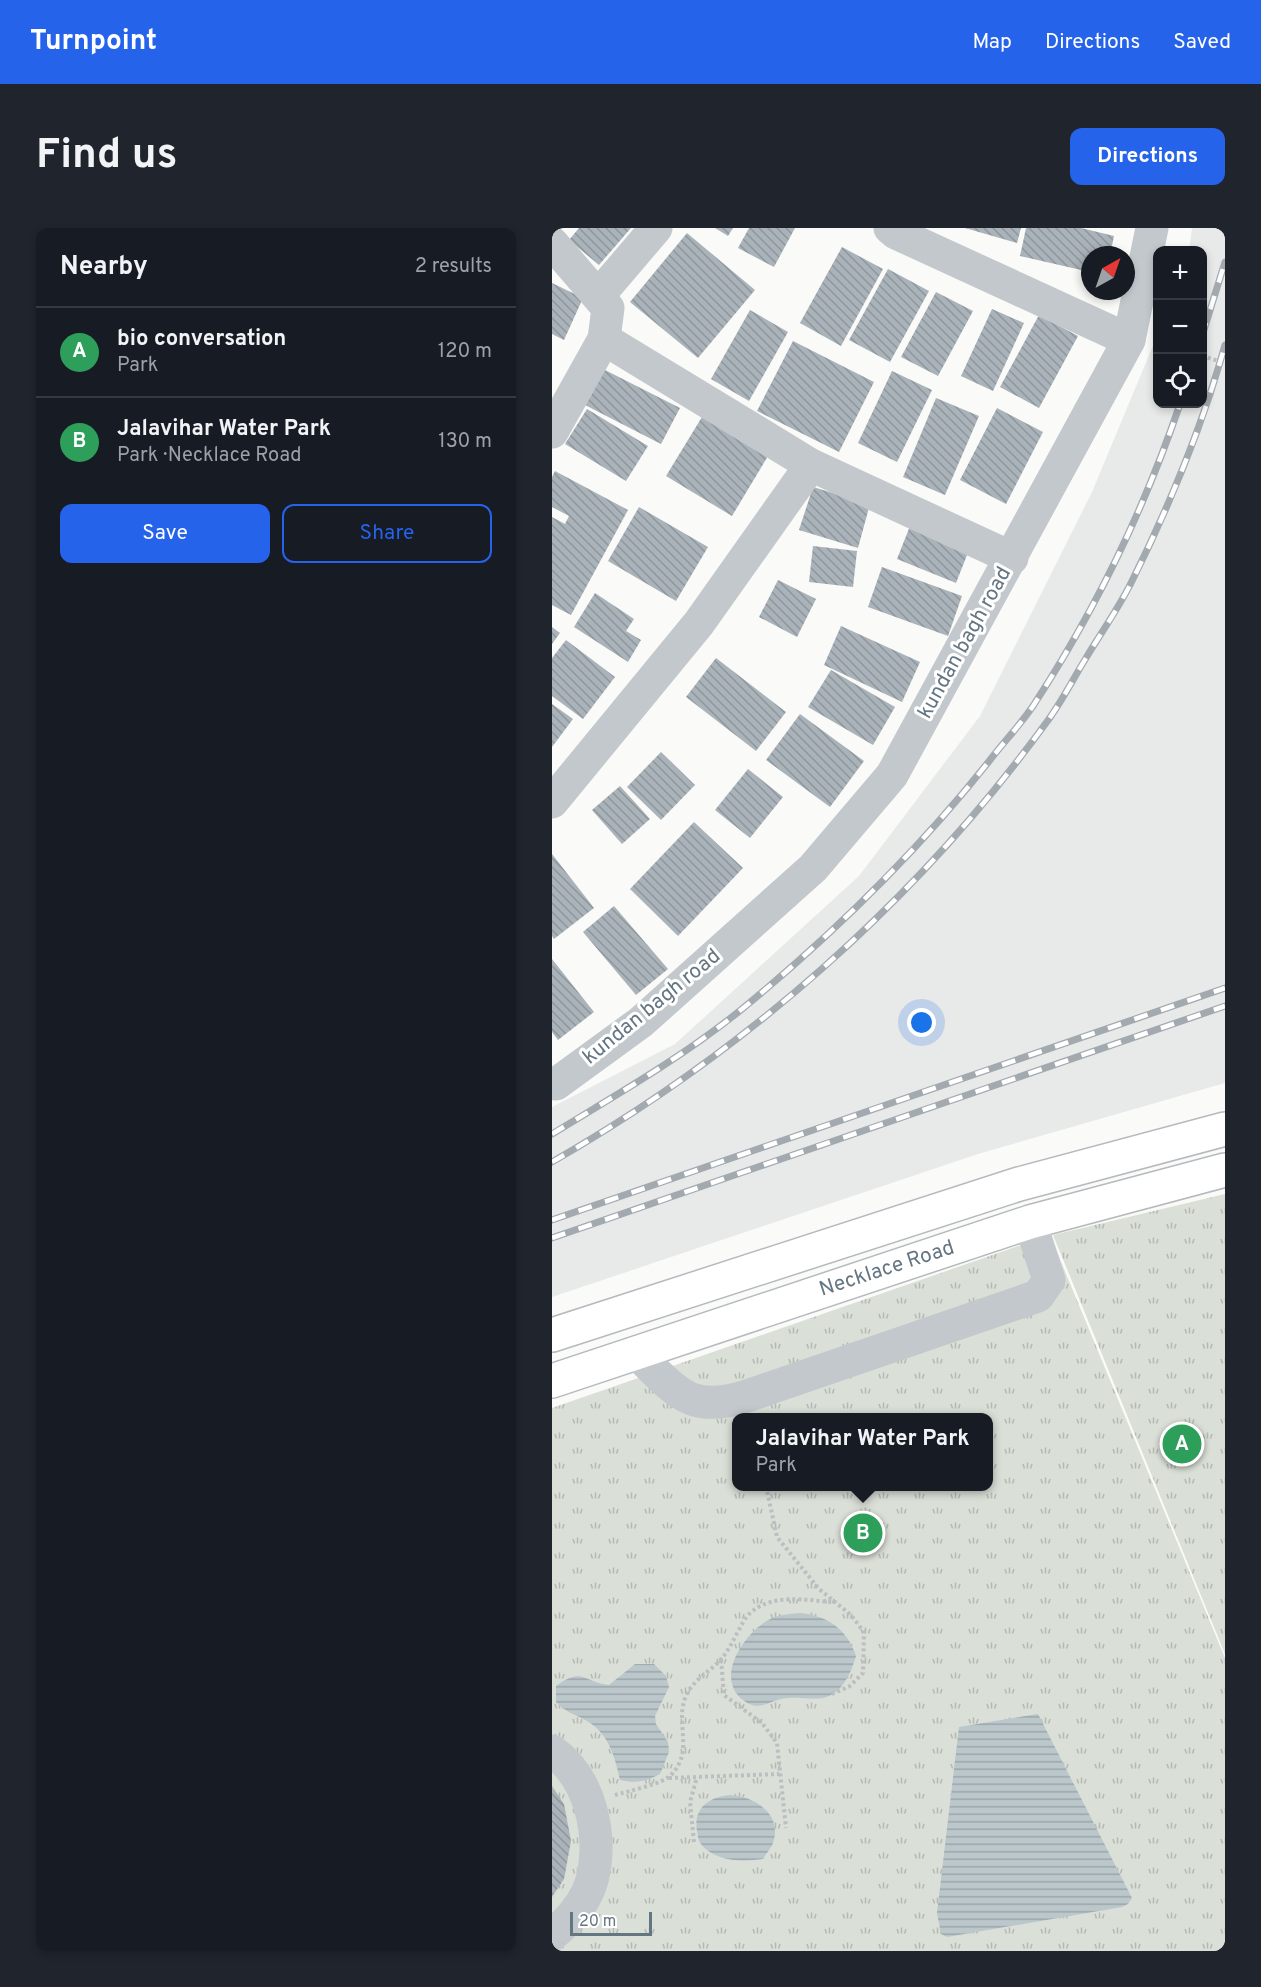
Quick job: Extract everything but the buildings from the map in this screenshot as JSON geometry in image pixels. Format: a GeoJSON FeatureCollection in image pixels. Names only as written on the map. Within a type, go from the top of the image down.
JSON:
{"type":"FeatureCollection","features":[{"type":"Feature","properties":{"kind":"main road","name":"Necklace Road"},"geometry":{"type":"LineString","coordinates":[[557,1334],[1018,1184],[1225,1130]]}},
{"type":"Feature","properties":{"kind":"main road","name":"Necklace Road"},"geometry":{"type":"LineString","coordinates":[[565,1377],[1030,1222],[1225,1170]]}},
{"type":"Feature","properties":{"kind":"main road"},"geometry":{"type":"LineString","coordinates":[[557,1334],[565,1377]]}},
{"type":"Feature","properties":{"kind":"street"},"geometry":{"type":"LineString","coordinates":[[552,432],[603,315],[656,228]]}},
{"type":"Feature","properties":{"kind":"street","name":"kundan bagh road"},"geometry":{"type":"LineString","coordinates":[[556,1084],[641,1022],[813,868],[892,775],[1129,340],[1152,228]]}},
{"type":"Feature","properties":{"kind":"street"},"geometry":{"type":"LineString","coordinates":[[906,232],[1129,340]]}},
{"type":"Feature","properties":{"kind":"street"},"geometry":{"type":"LineString","coordinates":[[552,243],[603,315],[811,465],[1012,558]]}},
{"type":"Feature","properties":{"kind":"street"},"geometry":{"type":"LineString","coordinates":[[552,802],[699,623],[811,465]]}},
{"type":"Feature","properties":{"kind":"street"},"geometry":{"type":"LineString","coordinates":[[636,1353],[692,1401],[721,1404],[1038,1296],[1049,1280],[1030,1222]]}},
{"type":"Feature","properties":{"kind":"street"},"geometry":{"type":"LineString","coordinates":[[552,1751],[561,1757],[586,1794],[597,1837],[591,1881],[570,1920],[552,1935]]}},
{"type":"Feature","properties":{"kind":"path"},"geometry":{"type":"LineString","coordinates":[[1207,357],[1225,363]]}},
{"type":"Feature","properties":{"kind":"path"},"geometry":{"type":"LineString","coordinates":[[767,1491],[777,1537],[832,1602],[851,1615],[864,1632],[863,1673],[850,1686],[830,1695]]}},
{"type":"Feature","properties":{"kind":"path"},"geometry":{"type":"LineString","coordinates":[[669,1778],[679,1765],[684,1748],[683,1711],[686,1696],[698,1678],[721,1659],[736,1641],[747,1614],[772,1600],[832,1602]]}},
{"type":"Feature","properties":{"kind":"path"},"geometry":{"type":"LineString","coordinates":[[721,1659],[724,1695],[762,1724],[777,1743],[786,1828]]}},
{"type":"Feature","properties":{"kind":"path"},"geometry":{"type":"LineString","coordinates":[[589,1803],[669,1778],[779,1774]]}},
{"type":"Feature","properties":{"kind":"path"},"geometry":{"type":"LineString","coordinates":[[694,1842],[690,1802],[696,1777]]}},
{"type":"Feature","properties":{"kind":"shaded area"},"geometry":{"type":"Polygon","coordinates":[[[1192,228],[1225,228],[1225,1083],[978,1154],[552,1297],[552,1107],[675,1044],[859,876],[980,716],[1092,492],[1153,346],[1153,408],[1207,408],[1207,246],[1190,246],[1192,228]]]}},
{"type":"Feature","properties":{"kind":"shaded area"},"geometry":{"type":"Polygon","coordinates":[[[800,1613],[819,1617],[842,1631],[856,1656],[848,1676],[835,1692],[823,1698],[786,1698],[758,1706],[748,1704],[735,1691],[731,1681],[735,1658],[741,1647],[756,1629],[769,1620],[782,1615],[800,1613]]]}},
{"type":"Feature","properties":{"kind":"shaded area"},"geometry":{"type":"Polygon","coordinates":[[[635,1664],[654,1664],[666,1676],[669,1687],[655,1716],[656,1724],[668,1742],[669,1752],[660,1774],[646,1780],[631,1782],[620,1780],[610,1747],[601,1732],[556,1702],[556,1686],[578,1676],[609,1685],[635,1664]]]}},
{"type":"Feature","properties":{"kind":"shaded area"},"geometry":{"type":"Polygon","coordinates":[[[1038,1714],[1132,1898],[1122,1907],[947,1937],[941,1934],[937,1913],[959,1727],[1038,1714]]]}},
{"type":"Feature","properties":{"kind":"shaded area"},"geometry":{"type":"Polygon","coordinates":[[[730,1795],[757,1803],[770,1815],[775,1833],[773,1843],[763,1859],[738,1860],[721,1857],[707,1850],[700,1843],[696,1823],[700,1810],[715,1798],[730,1795]]]}},
{"type":"Feature","properties":{"kind":"green space"},"geometry":{"type":"Polygon","coordinates":[[[1225,1194],[1225,1654],[1053,1235],[1225,1194]]]}},
{"type":"Feature","properties":{"kind":"green space"},"geometry":{"type":"Polygon","coordinates":[[[1050,1235],[1225,1658],[1225,1951],[552,1951],[552,1408],[1050,1235]]]}},
{"type":"Feature","properties":{"kind":"railway"},"geometry":{"type":"LineString","coordinates":[[1207,320],[1225,262]]}},
{"type":"Feature","properties":{"kind":"railway"},"geometry":{"type":"LineString","coordinates":[[552,1162],[623,1119],[692,1072],[822,969],[883,912],[941,852],[995,789],[1057,707],[1131,583],[1184,466],[1225,345]]}},
{"type":"Feature","properties":{"kind":"railway"},"geometry":{"type":"LineString","coordinates":[[552,1134],[625,1090],[720,1027],[809,952],[873,891],[934,827],[1028,713],[1056,670],[1097,597],[1134,521],[1151,483],[1179,408]]}},
{"type":"Feature","properties":{"kind":"railway"},"geometry":{"type":"LineString","coordinates":[[552,1220],[1225,988]]}},
{"type":"Feature","properties":{"kind":"railway"},"geometry":{"type":"LineString","coordinates":[[552,1238],[1225,1006]]}},
{"type":"Feature","properties":{"kind":"place","name":"bio conversation"},"geometry":{"type":"Point","coordinates":[1182,1444]}},
{"type":"Feature","properties":{"kind":"place","name":"Jalavihar Water Park"},"geometry":{"type":"Point","coordinates":[863,1533]}}]}
